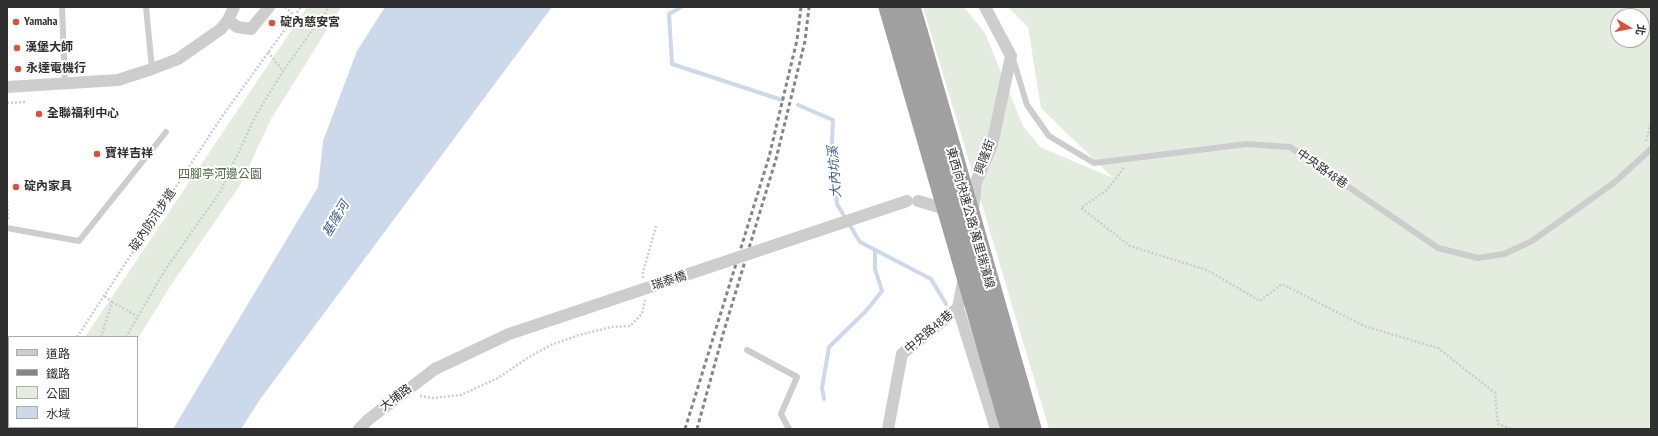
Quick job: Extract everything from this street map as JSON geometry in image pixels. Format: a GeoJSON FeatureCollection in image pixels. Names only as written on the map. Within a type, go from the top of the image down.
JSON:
{"type":"FeatureCollection","features":[{"type":"Feature","properties":{"kind":"highway","name":"東西向快速公路 萬里瑞濱線"},"geometry":{"type":"LineString","coordinates":[[889,7],[1011,429]]}},
{"type":"Feature","properties":{"kind":"highway","name":"東西向快速公路 萬里瑞濱線"},"geometry":{"type":"LineString","coordinates":[[910,7],[1031,429]]}},
{"type":"Feature","properties":{"kind":"street"},"geometry":{"type":"LineString","coordinates":[[7,87],[118,80],[152,69],[178,58],[221,29],[228,20],[234,7]]}},
{"type":"Feature","properties":{"kind":"street"},"geometry":{"type":"LineString","coordinates":[[228,20],[237,27],[251,29],[268,7]]}},
{"type":"Feature","properties":{"kind":"street"},"geometry":{"type":"LineString","coordinates":[[985,7],[1011,56]]}},
{"type":"Feature","properties":{"kind":"street","name":"興隆街"},"geometry":{"type":"LineString","coordinates":[[996,429],[958,308],[969,247],[976,182],[992,145],[1011,56]]}},
{"type":"Feature","properties":{"kind":"street"},"geometry":{"type":"LineString","coordinates":[[912,201],[976,182]]}},
{"type":"Feature","properties":{"kind":"street"},"geometry":{"type":"LineString","coordinates":[[912,201],[939,207],[958,223],[969,247]]}},
{"type":"Feature","properties":{"kind":"street","name":"瑞泰橋"},"geometry":{"type":"LineString","coordinates":[[435,369],[516,332],[912,201]]}},
{"type":"Feature","properties":{"kind":"street","name":"中央路48巷"},"geometry":{"type":"LineString","coordinates":[[888,429],[902,354],[958,308]]}},
{"type":"Feature","properties":{"kind":"street","name":"大埔路"},"geometry":{"type":"LineString","coordinates":[[359,429],[369,419],[435,369]]}},
{"type":"Feature","properties":{"kind":"lane"},"geometry":{"type":"LineString","coordinates":[[62,7],[65,84]]}},
{"type":"Feature","properties":{"kind":"lane"},"geometry":{"type":"LineString","coordinates":[[146,7],[152,69]]}},
{"type":"Feature","properties":{"kind":"lane","name":"中央路48巷"},"geometry":{"type":"LineString","coordinates":[[1011,56],[1027,105],[1049,136],[1094,163],[1247,144],[1290,147],[1438,248],[1478,258],[1504,254],[1532,241],[1615,182],[1651,149]]}},
{"type":"Feature","properties":{"kind":"lane"},"geometry":{"type":"LineString","coordinates":[[8,228],[79,241],[166,132]]}},
{"type":"Feature","properties":{"kind":"lane"},"geometry":{"type":"LineString","coordinates":[[747,350],[797,377],[781,414],[789,429]]}},
{"type":"Feature","properties":{"kind":"path"},"geometry":{"type":"LineString","coordinates":[[284,7],[294,16]]}},
{"type":"Feature","properties":{"kind":"path","name":"碇內防汛步道"},"geometry":{"type":"LineString","coordinates":[[78,336],[103,295],[221,118],[301,7]]}},
{"type":"Feature","properties":{"kind":"path"},"geometry":{"type":"LineString","coordinates":[[127,336],[165,270],[220,192],[255,117],[283,71],[329,7]]}},
{"type":"Feature","properties":{"kind":"path"},"geometry":{"type":"LineString","coordinates":[[268,52],[283,71]]}},
{"type":"Feature","properties":{"kind":"path"},"geometry":{"type":"LineString","coordinates":[[7,103],[25,102]]}},
{"type":"Feature","properties":{"kind":"path"},"geometry":{"type":"LineString","coordinates":[[1132,158],[1107,190],[1081,208],[1130,246],[1208,270],[1260,301],[1282,284],[1364,326],[1438,348],[1495,393],[1498,424],[1512,429]]}},
{"type":"Feature","properties":{"kind":"path"},"geometry":{"type":"LineString","coordinates":[[7,202],[8,228]]}},
{"type":"Feature","properties":{"kind":"path"},"geometry":{"type":"LineString","coordinates":[[644,279],[643,272],[656,226]]}},
{"type":"Feature","properties":{"kind":"path"},"geometry":{"type":"LineString","coordinates":[[401,394],[433,398],[461,395],[498,378],[529,357],[551,345],[579,335],[611,327],[630,326],[642,314],[644,293]]}},
{"type":"Feature","properties":{"kind":"path"},"geometry":{"type":"LineString","coordinates":[[103,295],[112,302],[137,316]]}},
{"type":"Feature","properties":{"kind":"path"},"geometry":{"type":"LineString","coordinates":[[101,336],[112,302]]}},
{"type":"Feature","properties":{"kind":"green space","name":"四腳亭河邊公園"},"geometry":{"type":"Polygon","coordinates":[[[307,7],[341,7],[270,121],[241,184],[171,285],[138,338],[138,336],[86,336],[307,7]]]}},
{"type":"Feature","properties":{"kind":"green space"},"geometry":{"type":"Polygon","coordinates":[[[923,7],[964,7],[985,33],[1023,126],[1040,147],[1113,178],[1041,108],[1028,27],[1008,7],[1651,7],[1651,429],[1049,429],[923,7]]]}},
{"type":"Feature","properties":{"kind":"green space"},"geometry":{"type":"Polygon","coordinates":[[[32,428],[94,428],[94,429],[32,428]]]}},
{"type":"Feature","properties":{"kind":"water","name":"基隆河"},"geometry":{"type":"Polygon","coordinates":[[[385,7],[552,7],[261,398],[241,429],[173,429],[318,187],[323,141],[357,51],[385,7]]]}},
{"type":"Feature","properties":{"kind":"waterway","name":"大內坑溪"},"geometry":{"type":"LineString","coordinates":[[681,7],[669,14],[672,64],[782,100]]}},
{"type":"Feature","properties":{"kind":"waterway","name":"大內坑溪"},"geometry":{"type":"LineString","coordinates":[[798,105],[833,120],[832,143],[837,204],[860,242],[931,279],[946,304]]}},
{"type":"Feature","properties":{"kind":"waterway"},"geometry":{"type":"LineString","coordinates":[[824,399],[822,388],[829,347],[866,311],[882,291],[875,269],[875,250]]}},
{"type":"Feature","properties":{"kind":"railway"},"geometry":{"type":"LineString","coordinates":[[685,429],[769,157],[797,40],[801,7]]}},
{"type":"Feature","properties":{"kind":"railway"},"geometry":{"type":"LineString","coordinates":[[697,429],[723,334],[776,159],[805,41],[809,7]]}},
{"type":"Feature","properties":{"kind":"place","name":"Yamaha"},"geometry":{"type":"Point","coordinates":[16,22]}},
{"type":"Feature","properties":{"kind":"place","name":"碇內慈安宮"},"geometry":{"type":"Point","coordinates":[272,23]}},
{"type":"Feature","properties":{"kind":"place","name":"漢堡大師"},"geometry":{"type":"Point","coordinates":[17,48]}},
{"type":"Feature","properties":{"kind":"place","name":"永達電機行"},"geometry":{"type":"Point","coordinates":[18,69]}},
{"type":"Feature","properties":{"kind":"place","name":"全聯福利中心"},"geometry":{"type":"Point","coordinates":[39,114]}},
{"type":"Feature","properties":{"kind":"place","name":"寶祥吉祥"},"geometry":{"type":"Point","coordinates":[97,154]}},
{"type":"Feature","properties":{"kind":"place","name":"碇內家具"},"geometry":{"type":"Point","coordinates":[16,187]}}]}
